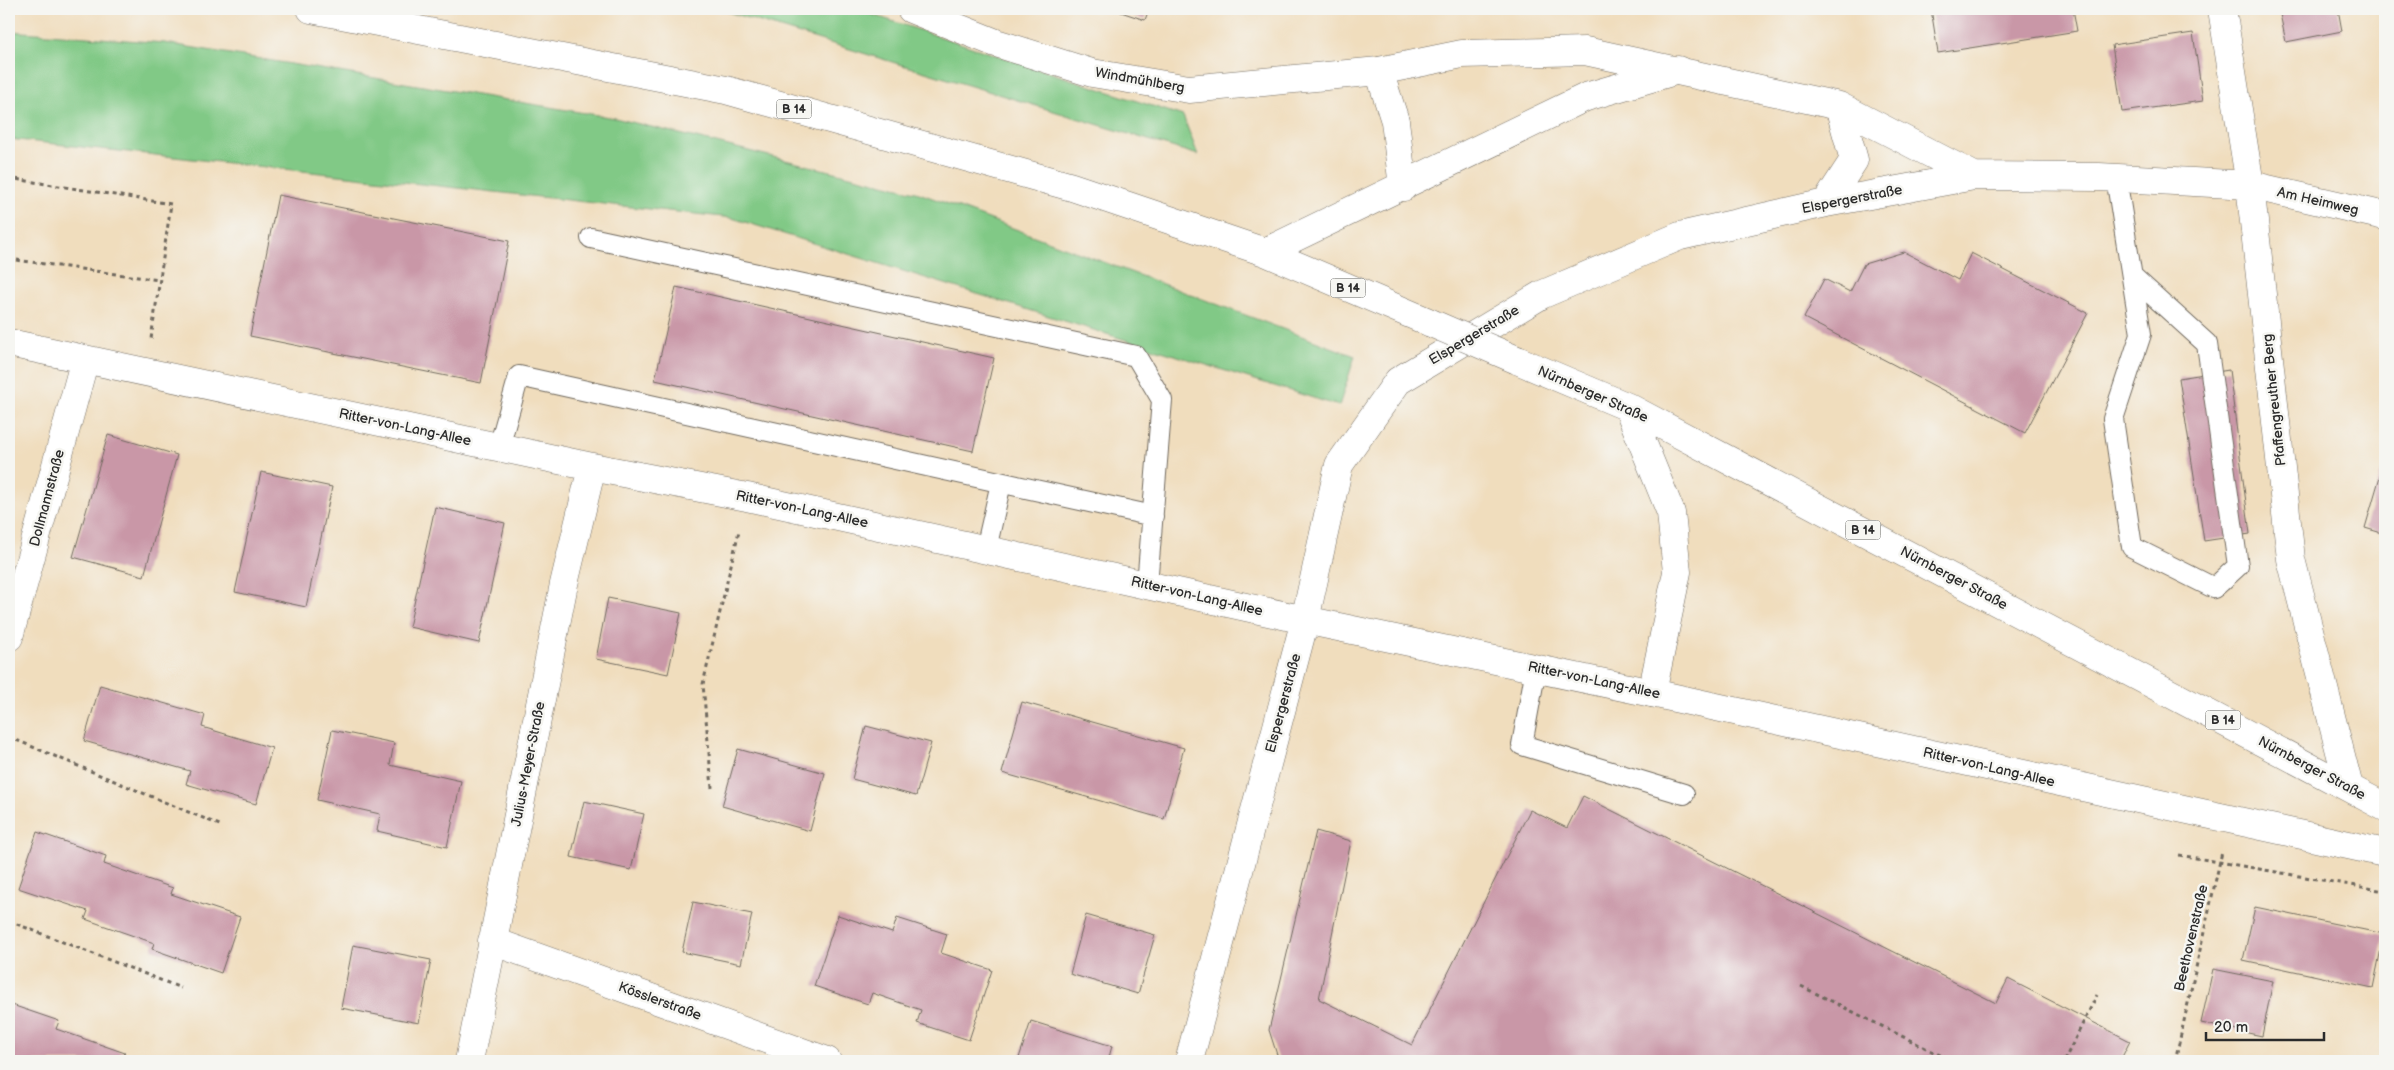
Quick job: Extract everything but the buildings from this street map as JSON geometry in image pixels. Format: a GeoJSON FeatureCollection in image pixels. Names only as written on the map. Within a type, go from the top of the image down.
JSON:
{"type":"FeatureCollection","features":[{"type":"Feature","properties":{"kind":"street","name":"B 14"},"geometry":{"type":"LineString","coordinates":[[312,9],[726,90],[1072,187],[1265,252]]}},
{"type":"Feature","properties":{"kind":"street","name":"Windmühlberg"},"geometry":{"type":"LineString","coordinates":[[911,9],[996,43],[1092,73],[1189,90],[1379,71],[1462,54],[1585,51],[1838,106],[1974,176]]}},
{"type":"Feature","properties":{"kind":"street","name":"Pfaffengreuther Berg"},"geometry":{"type":"LineString","coordinates":[[2222,9],[2250,185],[2291,559],[2349,788]]}},
{"type":"Feature","properties":{"kind":"street"},"geometry":{"type":"LineString","coordinates":[[1265,252],[1586,97],[1678,70]]}},
{"type":"Feature","properties":{"kind":"street"},"geometry":{"type":"LineString","coordinates":[[1379,71],[1395,121],[1403,187]]}},
{"type":"Feature","properties":{"kind":"street"},"geometry":{"type":"LineString","coordinates":[[1826,204],[1854,160],[1838,106]]}},
{"type":"Feature","properties":{"kind":"street","name":"Elspergerstraße"},"geometry":{"type":"LineString","coordinates":[[1188,1061],[1305,620],[1339,464],[1398,381],[1541,294],[1680,236],[1826,204],[1974,176],[2116,177],[2250,185]]}},
{"type":"Feature","properties":{"kind":"street","name":"Am Heimweg"},"geometry":{"type":"LineString","coordinates":[[2250,185],[2385,216]]}},
{"type":"Feature","properties":{"kind":"street","name":"Nürnberger Straße"},"geometry":{"type":"LineString","coordinates":[[1265,252],[1628,407],[2385,807]]}},
{"type":"Feature","properties":{"kind":"street","name":"Ritter-von-Lang-Allee"},"geometry":{"type":"LineString","coordinates":[[9,343],[499,448],[747,496],[1305,620],[1652,693],[2385,853]]}},
{"type":"Feature","properties":{"kind":"street","name":"Dollmannstraße"},"geometry":{"type":"LineString","coordinates":[[9,637],[85,359]]}},
{"type":"Feature","properties":{"kind":"street"},"geometry":{"type":"LineString","coordinates":[[1628,407],[1671,513],[1677,572],[1652,693]]}},
{"type":"Feature","properties":{"kind":"street","name":"Julius-Meyer-Straße"},"geometry":{"type":"LineString","coordinates":[[469,1061],[564,584],[592,467]]}},
{"type":"Feature","properties":{"kind":"street","name":"Kösslerstraße"},"geometry":{"type":"LineString","coordinates":[[492,941],[828,1061]]}},
{"type":"Feature","properties":{"kind":"lane"},"geometry":{"type":"LineString","coordinates":[[2116,177],[2141,334],[2113,419],[2132,547],[2214,588],[2238,566],[2207,344],[2132,277]]}},
{"type":"Feature","properties":{"kind":"lane"},"geometry":{"type":"LineString","coordinates":[[591,238],[1136,356],[1162,400],[1147,585]]}},
{"type":"Feature","properties":{"kind":"lane"},"geometry":{"type":"LineString","coordinates":[[499,448],[518,376],[1153,516]]}},
{"type":"Feature","properties":{"kind":"lane"},"geometry":{"type":"LineString","coordinates":[[986,550],[1001,483]]}},
{"type":"Feature","properties":{"kind":"lane"},"geometry":{"type":"LineString","coordinates":[[1536,668],[1522,745],[1684,794]]}},
{"type":"Feature","properties":{"kind":"path"},"geometry":{"type":"LineString","coordinates":[[9,178],[171,204],[146,372]]}},
{"type":"Feature","properties":{"kind":"path"},"geometry":{"type":"LineString","coordinates":[[9,259],[160,280]]}},
{"type":"Feature","properties":{"kind":"path"},"geometry":{"type":"LineString","coordinates":[[712,788],[703,684],[747,496]]}},
{"type":"Feature","properties":{"kind":"path"},"geometry":{"type":"LineString","coordinates":[[9,736],[222,826]]}},
{"type":"Feature","properties":{"kind":"path","name":"Beethovenstraße"},"geometry":{"type":"LineString","coordinates":[[2175,1061],[2230,819]]}},
{"type":"Feature","properties":{"kind":"path"},"geometry":{"type":"LineString","coordinates":[[2179,855],[2385,891]]}},
{"type":"Feature","properties":{"kind":"path"},"geometry":{"type":"LineString","coordinates":[[9,921],[181,988]]}},
{"type":"Feature","properties":{"kind":"path"},"geometry":{"type":"LineString","coordinates":[[1801,986],[1952,1061]]}},
{"type":"Feature","properties":{"kind":"path"},"geometry":{"type":"LineString","coordinates":[[2064,1061],[2096,995]]}},
{"type":"Feature","properties":{"kind":"green space"},"geometry":{"type":"Polygon","coordinates":[[[718,9],[855,9],[1183,116],[1198,155],[718,9]]]}},
{"type":"Feature","properties":{"kind":"green space"},"geometry":{"type":"Polygon","coordinates":[[[9,31],[165,43],[615,118],[919,193],[1355,356],[1339,406],[732,218],[9,139],[9,31]]]}}]}
